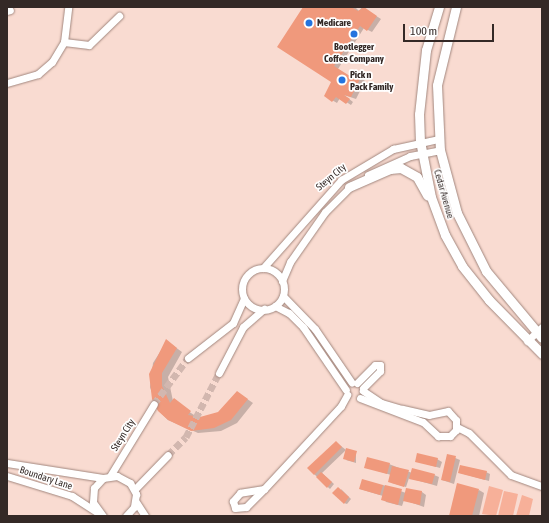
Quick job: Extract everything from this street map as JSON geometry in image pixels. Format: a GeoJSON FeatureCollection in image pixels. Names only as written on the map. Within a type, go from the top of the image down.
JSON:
{"type":"FeatureCollection","features":[{"type":"Feature","properties":{"kind":"main road","name":"Cedar Avenue"},"geometry":{"type":"LineString","coordinates":[[439,7],[423,70],[420,141],[437,216],[453,250],[475,284],[542,354]]}},
{"type":"Feature","properties":{"kind":"main road","name":"Cedar Avenue"},"geometry":{"type":"LineString","coordinates":[[456,7],[436,85],[438,139],[440,150],[458,213],[486,271],[540,332]]}},
{"type":"Feature","properties":{"kind":"main road"},"geometry":{"type":"LineString","coordinates":[[349,187],[390,169],[406,170],[421,182],[437,216]]}},
{"type":"Feature","properties":{"kind":"street"},"geometry":{"type":"LineString","coordinates":[[7,83],[38,74],[52,62],[64,42],[68,7]]}},
{"type":"Feature","properties":{"kind":"street"},"geometry":{"type":"LineString","coordinates":[[64,42],[89,45],[119,16]]}},
{"type":"Feature","properties":{"kind":"street","name":"Steyn City"},"geometry":{"type":"LineString","coordinates":[[263,268],[341,180],[376,158],[420,141],[438,139]]}},
{"type":"Feature","properties":{"kind":"street","name":"Steyn City"},"geometry":{"type":"LineString","coordinates":[[282,280],[310,231],[349,187],[384,166],[422,153],[440,150]]}},
{"type":"Feature","properties":{"kind":"street"},"geometry":{"type":"LineString","coordinates":[[188,358],[233,323],[244,298],[245,278],[263,268],[274,271],[282,280],[283,296],[315,329],[359,386],[390,407],[429,416],[448,411],[457,423],[482,441],[506,470],[515,478],[542,486]]}},
{"type":"Feature","properties":{"kind":"street"},"geometry":{"type":"LineString","coordinates":[[219,373],[243,327],[264,309],[275,306],[283,296]]}},
{"type":"Feature","properties":{"kind":"street"},"geometry":{"type":"LineString","coordinates":[[244,298],[250,305],[264,309]]}},
{"type":"Feature","properties":{"kind":"street"},"geometry":{"type":"LineString","coordinates":[[275,306],[300,323],[348,395],[360,398],[423,422],[438,436],[450,436],[457,423]]}},
{"type":"Feature","properties":{"kind":"street"},"geometry":{"type":"LineString","coordinates":[[528,341],[540,332]]}},
{"type":"Feature","properties":{"kind":"street"},"geometry":{"type":"LineString","coordinates":[[264,489],[341,406],[348,395],[359,386]]}},
{"type":"Feature","properties":{"kind":"street"},"geometry":{"type":"LineString","coordinates":[[359,386],[360,398]]}},
{"type":"Feature","properties":{"kind":"street","name":"Steyn City"},"geometry":{"type":"LineString","coordinates":[[101,515],[92,495],[106,477],[154,404]]}},
{"type":"Feature","properties":{"kind":"street"},"geometry":{"type":"LineString","coordinates":[[145,516],[136,502],[135,489],[168,455]]}},
{"type":"Feature","properties":{"kind":"street","name":"Boundary Lane"},"geometry":{"type":"LineString","coordinates":[[7,463],[106,477],[124,478],[135,489]]}},
{"type":"Feature","properties":{"kind":"street","name":"Boundary Lane"},"geometry":{"type":"LineString","coordinates":[[7,476],[72,496],[101,515]]}},
{"type":"Feature","properties":{"kind":"street"},"geometry":{"type":"LineString","coordinates":[[126,516],[136,502]]}},
{"type":"Feature","properties":{"kind":"shaded area"},"geometry":{"type":"Polygon","coordinates":[[[489,486],[503,490],[496,516],[482,514],[489,486]]]}},
{"type":"Feature","properties":{"kind":"shaded area"},"geometry":{"type":"Polygon","coordinates":[[[504,491],[518,494],[513,516],[498,516],[504,491]]]}},
{"type":"Feature","properties":{"kind":"shaded area"},"geometry":{"type":"Polygon","coordinates":[[[522,495],[533,499],[529,516],[516,516],[522,495]]]}},
{"type":"Feature","properties":{"kind":"building"},"geometry":{"type":"Polygon","coordinates":[[[303,7],[351,7],[358,11],[364,7],[377,16],[367,31],[360,26],[334,66],[353,78],[356,74],[361,77],[351,97],[344,95],[350,99],[346,104],[336,97],[332,102],[324,96],[331,82],[277,47],[303,7]]]}},
{"type":"Feature","properties":{"kind":"building"},"geometry":{"type":"Polygon","coordinates":[[[166,339],[177,348],[162,373],[162,386],[170,403],[174,398],[191,411],[188,415],[200,417],[218,412],[237,391],[248,399],[231,420],[214,428],[191,431],[168,420],[158,411],[152,399],[149,374],[166,339]]]}},
{"type":"Feature","properties":{"kind":"building"},"geometry":{"type":"Polygon","coordinates":[[[336,441],[342,447],[314,475],[307,468],[336,441]]]}},
{"type":"Feature","properties":{"kind":"building"},"geometry":{"type":"Polygon","coordinates":[[[346,448],[357,451],[354,462],[343,459],[346,448]]]}},
{"type":"Feature","properties":{"kind":"building"},"geometry":{"type":"Polygon","coordinates":[[[417,453],[438,458],[436,467],[415,462],[417,453]]]}},
{"type":"Feature","properties":{"kind":"building"},"geometry":{"type":"Polygon","coordinates":[[[447,454],[456,456],[450,482],[441,480],[447,454]]]}},
{"type":"Feature","properties":{"kind":"building"},"geometry":{"type":"Polygon","coordinates":[[[367,457],[390,463],[387,474],[364,468],[367,457]]]}},
{"type":"Feature","properties":{"kind":"building"},"geometry":{"type":"Polygon","coordinates":[[[460,465],[487,471],[485,480],[458,473],[460,465]]]}},
{"type":"Feature","properties":{"kind":"building"},"geometry":{"type":"Polygon","coordinates":[[[392,466],[409,470],[404,487],[388,482],[392,466]]]}},
{"type":"Feature","properties":{"kind":"building"},"geometry":{"type":"Polygon","coordinates":[[[412,468],[435,474],[432,484],[409,479],[412,468]]]}},
{"type":"Feature","properties":{"kind":"building"},"geometry":{"type":"Polygon","coordinates":[[[321,472],[332,482],[327,488],[316,477],[321,472]]]}},
{"type":"Feature","properties":{"kind":"building"},"geometry":{"type":"Polygon","coordinates":[[[362,479],[383,485],[380,495],[359,489],[362,479]]]}},
{"type":"Feature","properties":{"kind":"building"},"geometry":{"type":"Polygon","coordinates":[[[457,483],[479,489],[472,516],[449,516],[457,483]]]}},
{"type":"Feature","properties":{"kind":"building"},"geometry":{"type":"Polygon","coordinates":[[[385,485],[402,489],[398,505],[381,500],[385,485]]]}},
{"type":"Feature","properties":{"kind":"building"},"geometry":{"type":"Polygon","coordinates":[[[338,487],[349,497],[344,504],[332,493],[338,487]]]}},
{"type":"Feature","properties":{"kind":"building"},"geometry":{"type":"Polygon","coordinates":[[[406,488],[422,491],[420,505],[403,501],[406,488]]]}},
{"type":"Feature","properties":{"kind":"tunnel"},"geometry":{"type":"LineString","coordinates":[[154,404],[188,358]]}},
{"type":"Feature","properties":{"kind":"tunnel"},"geometry":{"type":"LineString","coordinates":[[168,455],[186,437],[219,373]]}},
{"type":"Feature","properties":{"kind":"place","name":"Medicare"},"geometry":{"type":"Point","coordinates":[309,23]}},
{"type":"Feature","properties":{"kind":"place","name":"Bootlegger Coffee Company"},"geometry":{"type":"Point","coordinates":[354,34]}},
{"type":"Feature","properties":{"kind":"place","name":"Pick n Pack Family"},"geometry":{"type":"Point","coordinates":[342,80]}}]}
